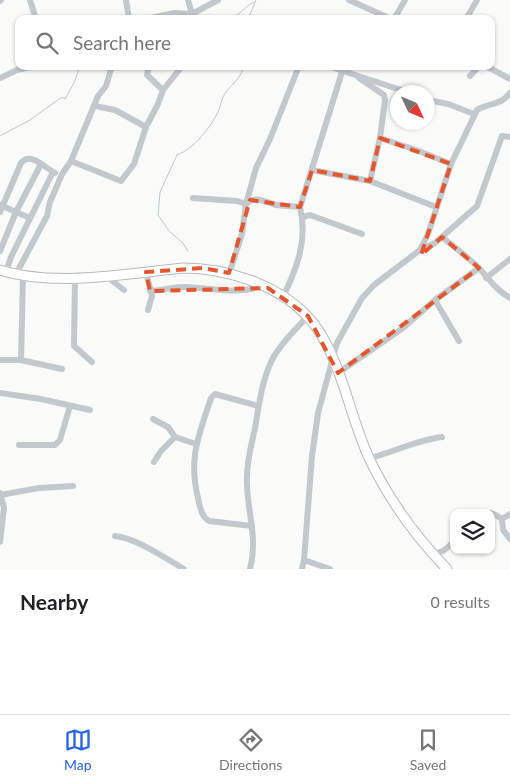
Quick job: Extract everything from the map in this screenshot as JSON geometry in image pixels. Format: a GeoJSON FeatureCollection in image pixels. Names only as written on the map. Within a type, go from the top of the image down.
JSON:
{"type":"FeatureCollection","features":[{"type":"Feature","properties":{"kind":"main road"},"geometry":{"type":"LineString","coordinates":[[3,271],[19,275],[75,278],[183,268],[203,268],[229,274],[262,286],[283,297],[308,316],[333,358],[358,432],[370,458],[402,512],[447,569]]}},
{"type":"Feature","properties":{"kind":"street"},"geometry":{"type":"LineString","coordinates":[[30,0],[35,15]]}},
{"type":"Feature","properties":{"kind":"street"},"geometry":{"type":"LineString","coordinates":[[126,0],[128,15]]}},
{"type":"Feature","properties":{"kind":"street"},"geometry":{"type":"LineString","coordinates":[[188,0],[192,14]]}},
{"type":"Feature","properties":{"kind":"street"},"geometry":{"type":"LineString","coordinates":[[169,15],[192,14],[218,0]]}},
{"type":"Feature","properties":{"kind":"street"},"geometry":{"type":"LineString","coordinates":[[350,0],[384,15]]}},
{"type":"Feature","properties":{"kind":"street"},"geometry":{"type":"LineString","coordinates":[[396,15],[405,0]]}},
{"type":"Feature","properties":{"kind":"street"},"geometry":{"type":"LineString","coordinates":[[468,15],[476,0]]}},
{"type":"Feature","properties":{"kind":"street"},"geometry":{"type":"LineString","coordinates":[[0,78],[17,70]]}},
{"type":"Feature","properties":{"kind":"street"},"geometry":{"type":"LineString","coordinates":[[21,360],[19,275],[47,216],[50,202],[62,174],[71,161],[98,96],[106,86],[111,70]]}},
{"type":"Feature","properties":{"kind":"street"},"geometry":{"type":"LineString","coordinates":[[148,70],[147,75],[162,90]]}},
{"type":"Feature","properties":{"kind":"street"},"geometry":{"type":"LineString","coordinates":[[71,161],[121,181],[134,164],[146,128],[158,104],[162,90],[179,70]]}},
{"type":"Feature","properties":{"kind":"street"},"geometry":{"type":"LineString","coordinates":[[229,274],[242,234],[246,204],[256,168],[270,139],[297,70]]}},
{"type":"Feature","properties":{"kind":"street"},"geometry":{"type":"LineString","coordinates":[[337,70],[390,87]]}},
{"type":"Feature","properties":{"kind":"street"},"geometry":{"type":"LineString","coordinates":[[470,76],[475,70]]}},
{"type":"Feature","properties":{"kind":"street"},"geometry":{"type":"LineString","coordinates":[[493,70],[510,79]]}},
{"type":"Feature","properties":{"kind":"street"},"geometry":{"type":"LineString","coordinates":[[283,297],[300,259],[303,217],[300,207],[342,72]]}},
{"type":"Feature","properties":{"kind":"street"},"geometry":{"type":"LineString","coordinates":[[360,78],[385,97],[380,138],[370,181]]}},
{"type":"Feature","properties":{"kind":"street"},"geometry":{"type":"LineString","coordinates":[[420,250],[428,234],[451,164],[474,114],[482,106],[503,101],[510,93]]}},
{"type":"Feature","properties":{"kind":"street"},"geometry":{"type":"LineString","coordinates":[[435,101],[448,104],[474,114]]}},
{"type":"Feature","properties":{"kind":"street"},"geometry":{"type":"LineString","coordinates":[[95,106],[114,110],[146,128]]}},
{"type":"Feature","properties":{"kind":"street"},"geometry":{"type":"LineString","coordinates":[[302,569],[312,456],[318,413],[337,343],[362,298],[374,285],[420,250],[435,243],[477,206],[502,136],[510,137]]}},
{"type":"Feature","properties":{"kind":"street"},"geometry":{"type":"LineString","coordinates":[[380,138],[451,164]]}},
{"type":"Feature","properties":{"kind":"street"},"geometry":{"type":"LineString","coordinates":[[30,218],[1,208],[21,163],[24,159],[28,158],[35,160],[53,172],[62,174]]}},
{"type":"Feature","properties":{"kind":"street"},"geometry":{"type":"LineString","coordinates":[[0,251],[16,212],[41,164]]}},
{"type":"Feature","properties":{"kind":"street"},"geometry":{"type":"LineString","coordinates":[[312,170],[370,181],[436,207]]}},
{"type":"Feature","properties":{"kind":"street"},"geometry":{"type":"LineString","coordinates":[[3,271],[53,172]]}},
{"type":"Feature","properties":{"kind":"street"},"geometry":{"type":"LineString","coordinates":[[193,198],[246,204]]}},
{"type":"Feature","properties":{"kind":"street"},"geometry":{"type":"LineString","coordinates":[[246,204],[250,200],[259,199],[276,204],[300,207]]}},
{"type":"Feature","properties":{"kind":"street"},"geometry":{"type":"LineString","coordinates":[[303,217],[310,215],[362,234]]}},
{"type":"Feature","properties":{"kind":"street"},"geometry":{"type":"LineString","coordinates":[[442,237],[478,268],[500,292],[510,298]]}},
{"type":"Feature","properties":{"kind":"street"},"geometry":{"type":"LineString","coordinates":[[486,278],[510,259]]}},
{"type":"Feature","properties":{"kind":"street"},"geometry":{"type":"LineString","coordinates":[[338,373],[403,328],[435,300],[478,268]]}},
{"type":"Feature","properties":{"kind":"street"},"geometry":{"type":"LineString","coordinates":[[146,272],[152,296],[148,310]]}},
{"type":"Feature","properties":{"kind":"street"},"geometry":{"type":"LineString","coordinates":[[104,276],[124,290]]}},
{"type":"Feature","properties":{"kind":"street"},"geometry":{"type":"LineString","coordinates":[[75,278],[74,346],[92,362]]}},
{"type":"Feature","properties":{"kind":"street"},"geometry":{"type":"LineString","coordinates":[[150,291],[185,287],[224,291],[250,290],[262,286]]}},
{"type":"Feature","properties":{"kind":"street"},"geometry":{"type":"LineString","coordinates":[[435,300],[459,341]]}},
{"type":"Feature","properties":{"kind":"street"},"geometry":{"type":"LineString","coordinates":[[250,569],[254,544],[247,483],[248,458],[258,406],[274,357],[283,343],[308,316]]}},
{"type":"Feature","properties":{"kind":"street"},"geometry":{"type":"LineString","coordinates":[[0,360],[21,360],[62,369]]}},
{"type":"Feature","properties":{"kind":"street"},"geometry":{"type":"LineString","coordinates":[[0,393],[41,399],[90,410]]}},
{"type":"Feature","properties":{"kind":"street"},"geometry":{"type":"LineString","coordinates":[[252,526],[209,522],[203,517],[193,480],[193,457],[211,398],[215,394],[258,406]]}},
{"type":"Feature","properties":{"kind":"street"},"geometry":{"type":"LineString","coordinates":[[19,445],[56,445],[60,440],[70,406]]}},
{"type":"Feature","properties":{"kind":"street"},"geometry":{"type":"LineString","coordinates":[[153,419],[168,427],[175,437],[196,444]]}},
{"type":"Feature","properties":{"kind":"street"},"geometry":{"type":"LineString","coordinates":[[154,462],[161,451],[175,437]]}},
{"type":"Feature","properties":{"kind":"street"},"geometry":{"type":"LineString","coordinates":[[370,458],[428,439],[442,437]]}},
{"type":"Feature","properties":{"kind":"street"},"geometry":{"type":"LineString","coordinates":[[0,542],[4,508],[0,494],[39,488],[73,486]]}},
{"type":"Feature","properties":{"kind":"street"},"geometry":{"type":"LineString","coordinates":[[495,514],[502,519],[503,530],[510,539]]}},
{"type":"Feature","properties":{"kind":"street"},"geometry":{"type":"LineString","coordinates":[[502,519],[510,514]]}},
{"type":"Feature","properties":{"kind":"street"},"geometry":{"type":"LineString","coordinates":[[115,536],[133,541],[184,569]]}},
{"type":"Feature","properties":{"kind":"street"},"geometry":{"type":"LineString","coordinates":[[434,554],[443,551],[450,545]]}},
{"type":"Feature","properties":{"kind":"street"},"geometry":{"type":"LineString","coordinates":[[304,560],[330,569]]}},
{"type":"Feature","properties":{"kind":"highlighted area"},"geometry":{"type":"Polygon","coordinates":[[[380,138],[451,164],[421,255],[442,237],[479,268],[338,373],[308,316],[268,288],[150,291],[146,272],[203,268],[229,273],[250,200],[300,207],[312,170],[370,181],[380,138]]]}},
{"type":"Feature","properties":{"kind":"waterway"},"geometry":{"type":"LineString","coordinates":[[250,15],[256,0]]}},
{"type":"Feature","properties":{"kind":"waterway"},"geometry":{"type":"LineString","coordinates":[[237,15],[255,2]]}},
{"type":"Feature","properties":{"kind":"waterway"},"geometry":{"type":"LineString","coordinates":[[0,136],[30,120],[62,97],[65,99],[79,70]]}},
{"type":"Feature","properties":{"kind":"waterway"},"geometry":{"type":"LineString","coordinates":[[188,251],[182,242],[170,232],[158,215],[160,192],[177,155],[190,148],[207,130],[219,110],[225,94],[243,70]]}}]}
